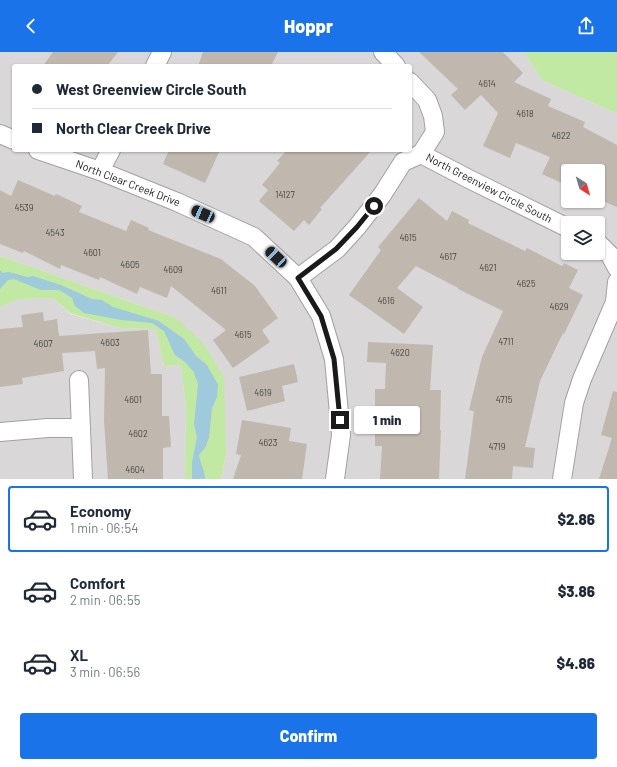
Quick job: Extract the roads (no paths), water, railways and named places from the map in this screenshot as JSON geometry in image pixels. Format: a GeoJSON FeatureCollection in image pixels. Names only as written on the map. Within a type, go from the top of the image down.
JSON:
{"type":"FeatureCollection","features":[{"type":"Feature","properties":{"kind":"street"},"geometry":{"type":"LineString","coordinates":[[156,64],[162,52]]}},
{"type":"Feature","properties":{"kind":"street"},"geometry":{"type":"LineString","coordinates":[[383,52],[394,64]]}},
{"type":"Feature","properties":{"kind":"street","name":"North Greenview Circle South"},"geometry":{"type":"LineString","coordinates":[[412,84],[427,100],[434,116],[435,132],[422,154],[561,225]]}},
{"type":"Feature","properties":{"kind":"street"},"geometry":{"type":"LineString","coordinates":[[0,134],[12,139]]}},
{"type":"Feature","properties":{"kind":"street","name":"North Clear Creek Drive"},"geometry":{"type":"LineString","coordinates":[[44,152],[100,171],[177,202],[254,237],[298,278],[321,316],[334,359],[341,436],[335,479]]}},
{"type":"Feature","properties":{"kind":"street"},"geometry":{"type":"LineString","coordinates":[[100,171],[110,152]]}},
{"type":"Feature","properties":{"kind":"street"},"geometry":{"type":"LineString","coordinates":[[298,278],[336,249],[347,238],[382,195],[403,162],[422,154]]}},
{"type":"Feature","properties":{"kind":"street"},"geometry":{"type":"LineString","coordinates":[[605,250],[610,255],[617,268]]}},
{"type":"Feature","properties":{"kind":"street"},"geometry":{"type":"LineString","coordinates":[[562,479],[574,403],[582,379],[615,302],[617,282]]}},
{"type":"Feature","properties":{"kind":"street"},"geometry":{"type":"LineString","coordinates":[[78,380],[83,479]]}},
{"type":"Feature","properties":{"kind":"street"},"geometry":{"type":"LineString","coordinates":[[0,432],[48,428],[81,428]]}},
{"type":"Feature","properties":{"kind":"water"},"geometry":{"type":"Polygon","coordinates":[[[0,270],[2,273],[9,272],[27,277],[33,276],[61,285],[92,299],[102,300],[113,307],[159,321],[184,339],[196,356],[207,365],[218,385],[217,397],[212,408],[209,438],[205,448],[199,455],[205,479],[192,479],[192,462],[197,437],[194,424],[198,385],[194,372],[185,362],[175,355],[164,331],[152,323],[121,320],[84,313],[75,306],[72,298],[59,290],[41,290],[14,279],[8,280],[0,289],[0,270]]]}}]}
